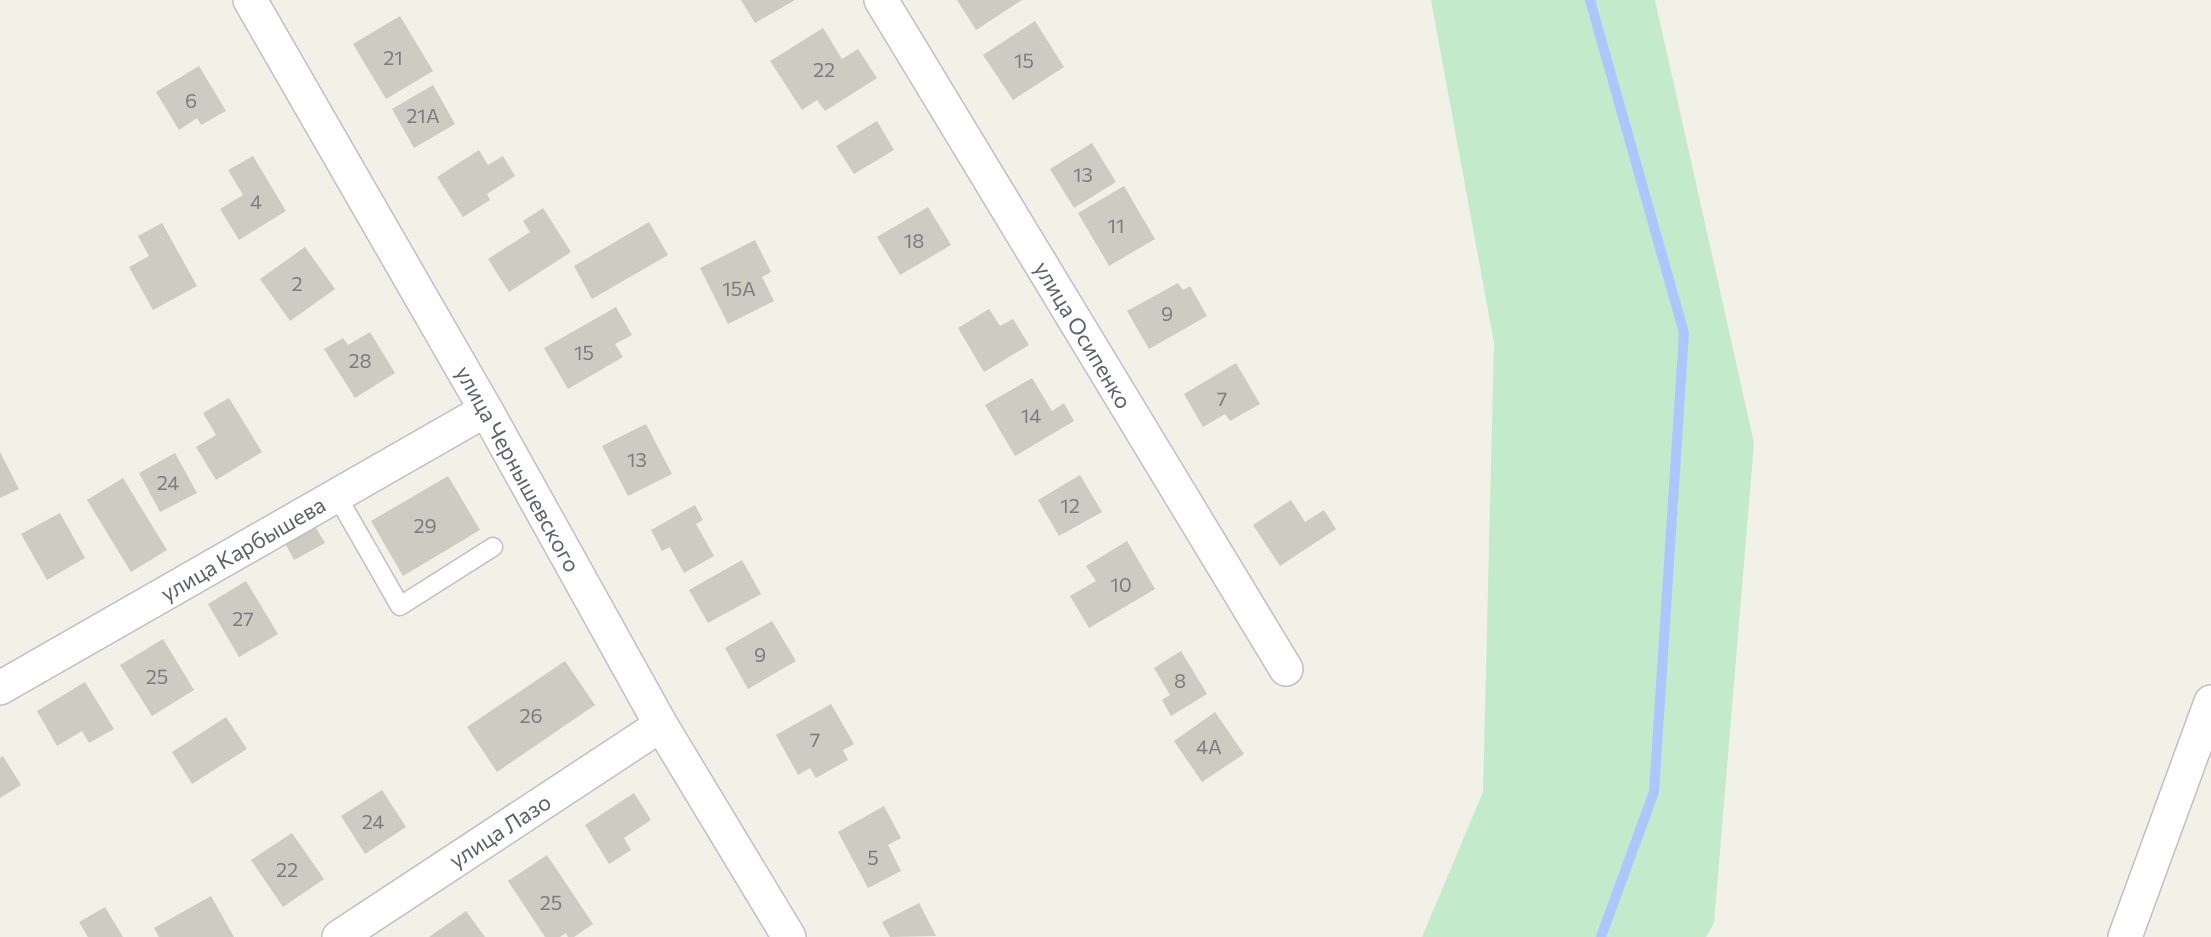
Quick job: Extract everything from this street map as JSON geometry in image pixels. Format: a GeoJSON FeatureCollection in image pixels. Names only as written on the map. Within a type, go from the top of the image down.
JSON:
{"type":"FeatureCollection","features":[{"type":"Feature","properties":{"kind":"street","name":"улица Чернышевского"},"geometry":{"type":"LineString","coordinates":[[250,0],[486,410],[661,725],[789,937]]}},
{"type":"Feature","properties":{"kind":"street","name":"улица Осипенко"},"geometry":{"type":"LineString","coordinates":[[881,0],[1286,669]]}},
{"type":"Feature","properties":{"kind":"street","name":"улица Карбышева"},"geometry":{"type":"LineString","coordinates":[[0,688],[486,410]]}},
{"type":"Feature","properties":{"kind":"street"},"geometry":{"type":"LineString","coordinates":[[2125,937],[2211,702]]}},
{"type":"Feature","properties":{"kind":"street","name":"улица Лазо"},"geometry":{"type":"LineString","coordinates":[[339,937],[661,725]]}},
{"type":"Feature","properties":{"kind":"lane"},"geometry":{"type":"LineString","coordinates":[[337,496],[400,606],[493,547]]}},
{"type":"Feature","properties":{"kind":"green space"},"geometry":{"type":"Polygon","coordinates":[[[1431,0],[1655,0],[1754,443],[1714,923],[1706,937],[1422,937],[1483,792],[1494,343],[1431,0]]]}},
{"type":"Feature","properties":{"kind":"building"},"geometry":{"type":"Polygon","coordinates":[[[741,0],[795,0],[755,23],[741,0]]]}},
{"type":"Feature","properties":{"kind":"building"},"geometry":{"type":"Polygon","coordinates":[[[957,0],[1022,0],[976,30],[957,0]]]}},
{"type":"Feature","properties":{"kind":"building"},"geometry":{"type":"Polygon","coordinates":[[[400,16],[433,71],[386,99],[353,44],[400,16]]]}},
{"type":"Feature","properties":{"kind":"building"},"geometry":{"type":"Polygon","coordinates":[[[1035,21],[1064,67],[1013,100],[983,55],[1035,21]]]}},
{"type":"Feature","properties":{"kind":"building"},"geometry":{"type":"Polygon","coordinates":[[[823,28],[842,59],[858,49],[877,78],[825,111],[817,100],[802,110],[770,61],[823,28]]]}},
{"type":"Feature","properties":{"kind":"building"},"geometry":{"type":"Polygon","coordinates":[[[199,66],[226,111],[201,125],[197,118],[179,130],[156,92],[199,66]]]}},
{"type":"Feature","properties":{"kind":"building"},"geometry":{"type":"Polygon","coordinates":[[[433,85],[455,124],[414,148],[392,109],[433,85]]]}},
{"type":"Feature","properties":{"kind":"building"},"geometry":{"type":"Polygon","coordinates":[[[877,121],[894,150],[854,174],[836,146],[877,121]]]}},
{"type":"Feature","properties":{"kind":"building"},"geometry":{"type":"Polygon","coordinates":[[[1092,143],[1116,182],[1074,208],[1050,169],[1092,143]]]}},
{"type":"Feature","properties":{"kind":"building"},"geometry":{"type":"Polygon","coordinates":[[[479,150],[488,165],[503,156],[515,176],[487,194],[490,200],[463,217],[437,177],[479,150]]]}},
{"type":"Feature","properties":{"kind":"building"},"geometry":{"type":"Polygon","coordinates":[[[253,156],[286,211],[239,240],[220,209],[243,195],[228,170],[253,156]]]}},
{"type":"Feature","properties":{"kind":"building"},"geometry":{"type":"Polygon","coordinates":[[[1124,186],[1155,239],[1109,266],[1078,213],[1124,186]]]}},
{"type":"Feature","properties":{"kind":"building"},"geometry":{"type":"Polygon","coordinates":[[[928,207],[951,245],[900,275],[877,237],[928,207]]]}},
{"type":"Feature","properties":{"kind":"building"},"geometry":{"type":"Polygon","coordinates":[[[543,208],[571,252],[509,292],[488,259],[530,232],[523,221],[543,208]]]}},
{"type":"Feature","properties":{"kind":"building"},"geometry":{"type":"Polygon","coordinates":[[[649,222],[668,255],[592,299],[574,266],[649,222]]]}},
{"type":"Feature","properties":{"kind":"building"},"geometry":{"type":"Polygon","coordinates":[[[162,223],[197,286],[153,310],[129,267],[149,256],[138,236],[162,223]]]}},
{"type":"Feature","properties":{"kind":"building"},"geometry":{"type":"Polygon","coordinates":[[[755,240],[771,272],[762,277],[774,301],[728,324],[700,268],[755,240]]]}},
{"type":"Feature","properties":{"kind":"building"},"geometry":{"type":"Polygon","coordinates":[[[305,247],[335,289],[290,321],[260,279],[305,247]]]}},
{"type":"Feature","properties":{"kind":"building"},"geometry":{"type":"Polygon","coordinates":[[[1178,283],[1183,290],[1190,286],[1207,316],[1149,349],[1127,311],[1178,283]]]}},
{"type":"Feature","properties":{"kind":"building"},"geometry":{"type":"Polygon","coordinates":[[[616,307],[632,335],[615,344],[623,357],[568,389],[544,348],[616,307]]]}},
{"type":"Feature","properties":{"kind":"building"},"geometry":{"type":"Polygon","coordinates":[[[989,309],[1000,326],[1013,319],[1029,345],[984,372],[958,328],[989,309]]]}},
{"type":"Feature","properties":{"kind":"building"},"geometry":{"type":"Polygon","coordinates":[[[370,332],[395,373],[355,398],[324,349],[343,338],[348,345],[370,332]]]}},
{"type":"Feature","properties":{"kind":"building"},"geometry":{"type":"Polygon","coordinates":[[[1236,363],[1260,404],[1230,421],[1225,414],[1203,427],[1184,394],[1236,363]]]}},
{"type":"Feature","properties":{"kind":"building"},"geometry":{"type":"Polygon","coordinates":[[[1032,378],[1052,411],[1064,403],[1074,421],[1015,456],[985,405],[1032,378]]]}},
{"type":"Feature","properties":{"kind":"building"},"geometry":{"type":"Polygon","coordinates":[[[229,398],[262,452],[216,480],[196,447],[216,435],[203,413],[229,398]]]}},
{"type":"Feature","properties":{"kind":"building"},"geometry":{"type":"Polygon","coordinates":[[[646,424],[672,474],[628,496],[602,446],[646,424]]]}},
{"type":"Feature","properties":{"kind":"building"},"geometry":{"type":"Polygon","coordinates":[[[0,452],[19,489],[0,498],[0,452]]]}},
{"type":"Feature","properties":{"kind":"building"},"geometry":{"type":"Polygon","coordinates":[[[175,453],[197,493],[160,512],[139,473],[175,453]]]}},
{"type":"Feature","properties":{"kind":"building"},"geometry":{"type":"Polygon","coordinates":[[[1080,475],[1102,512],[1059,536],[1038,500],[1080,475]]]}},
{"type":"Feature","properties":{"kind":"building"},"geometry":{"type":"Polygon","coordinates":[[[448,476],[480,530],[403,576],[371,521],[448,476]]]}},
{"type":"Feature","properties":{"kind":"building"},"geometry":{"type":"Polygon","coordinates":[[[123,478],[167,550],[131,572],[87,500],[123,478]]]}},
{"type":"Feature","properties":{"kind":"building"},"geometry":{"type":"Polygon","coordinates":[[[1291,500],[1305,522],[1324,510],[1336,529],[1280,566],[1253,525],[1291,500]]]}},
{"type":"Feature","properties":{"kind":"building"},"geometry":{"type":"Polygon","coordinates":[[[695,505],[703,520],[696,524],[714,556],[684,573],[670,547],[662,551],[651,530],[695,505]]]}},
{"type":"Feature","properties":{"kind":"building"},"geometry":{"type":"Polygon","coordinates":[[[60,513],[85,558],[47,580],[21,534],[60,513]]]}},
{"type":"Feature","properties":{"kind":"building"},"geometry":{"type":"Polygon","coordinates":[[[315,526],[325,543],[294,560],[285,543],[315,526]]]}},
{"type":"Feature","properties":{"kind":"building"},"geometry":{"type":"Polygon","coordinates":[[[1127,541],[1155,589],[1089,628],[1070,596],[1096,581],[1086,566],[1127,541]]]}},
{"type":"Feature","properties":{"kind":"building"},"geometry":{"type":"Polygon","coordinates":[[[742,560],[761,594],[708,623],[689,590],[742,560]]]}},
{"type":"Feature","properties":{"kind":"building"},"geometry":{"type":"Polygon","coordinates":[[[246,581],[278,634],[239,657],[208,604],[246,581]]]}},
{"type":"Feature","properties":{"kind":"building"},"geometry":{"type":"Polygon","coordinates":[[[772,621],[796,661],[748,689],[725,648],[772,621]]]}},
{"type":"Feature","properties":{"kind":"building"},"geometry":{"type":"Polygon","coordinates":[[[163,639],[194,690],[152,716],[120,665],[163,639]]]}},
{"type":"Feature","properties":{"kind":"building"},"geometry":{"type":"Polygon","coordinates":[[[1181,651],[1207,694],[1171,716],[1162,700],[1170,695],[1154,668],[1181,651]]]}},
{"type":"Feature","properties":{"kind":"building"},"geometry":{"type":"Polygon","coordinates":[[[565,661],[595,705],[497,772],[467,727],[565,661]]]}},
{"type":"Feature","properties":{"kind":"building"},"geometry":{"type":"Polygon","coordinates":[[[85,682],[114,729],[89,743],[82,731],[57,746],[37,711],[85,682]]]}},
{"type":"Feature","properties":{"kind":"building"},"geometry":{"type":"Polygon","coordinates":[[[831,704],[854,744],[843,750],[848,760],[816,778],[810,768],[798,775],[776,735],[831,704]]]}},
{"type":"Feature","properties":{"kind":"building"},"geometry":{"type":"Polygon","coordinates":[[[1215,712],[1244,754],[1202,782],[1174,741],[1215,712]]]}},
{"type":"Feature","properties":{"kind":"building"},"geometry":{"type":"Polygon","coordinates":[[[226,717],[247,749],[192,784],[172,752],[226,717]]]}},
{"type":"Feature","properties":{"kind":"building"},"geometry":{"type":"Polygon","coordinates":[[[3,756],[21,785],[0,798],[0,758],[3,756]]]}},
{"type":"Feature","properties":{"kind":"building"},"geometry":{"type":"Polygon","coordinates":[[[382,790],[406,827],[365,854],[341,816],[382,790]]]}},
{"type":"Feature","properties":{"kind":"building"},"geometry":{"type":"Polygon","coordinates":[[[634,793],[651,820],[624,838],[631,850],[609,864],[585,825],[634,793]]]}},
{"type":"Feature","properties":{"kind":"building"},"geometry":{"type":"Polygon","coordinates":[[[884,806],[901,838],[888,845],[901,871],[868,888],[838,832],[884,806]]]}},
{"type":"Feature","properties":{"kind":"building"},"geometry":{"type":"Polygon","coordinates":[[[292,833],[324,879],[283,907],[251,860],[292,833]]]}},
{"type":"Feature","properties":{"kind":"building"},"geometry":{"type":"Polygon","coordinates":[[[547,855],[593,924],[574,937],[568,937],[566,933],[560,937],[545,937],[508,881],[547,855]]]}},
{"type":"Feature","properties":{"kind":"building"},"geometry":{"type":"Polygon","coordinates":[[[211,896],[234,937],[159,937],[154,928],[211,896]]]}},
{"type":"Feature","properties":{"kind":"building"},"geometry":{"type":"Polygon","coordinates":[[[919,903],[936,936],[890,937],[882,922],[919,903]]]}},
{"type":"Feature","properties":{"kind":"building"},"geometry":{"type":"Polygon","coordinates":[[[105,907],[123,937],[88,937],[79,922],[105,907]]]}},
{"type":"Feature","properties":{"kind":"building"},"geometry":{"type":"Polygon","coordinates":[[[466,911],[485,937],[429,937],[466,911]]]}},
{"type":"Feature","properties":{"kind":"waterway"},"geometry":{"type":"LineString","coordinates":[[1590,0],[1684,333],[1654,792],[1601,937]]}}]}
